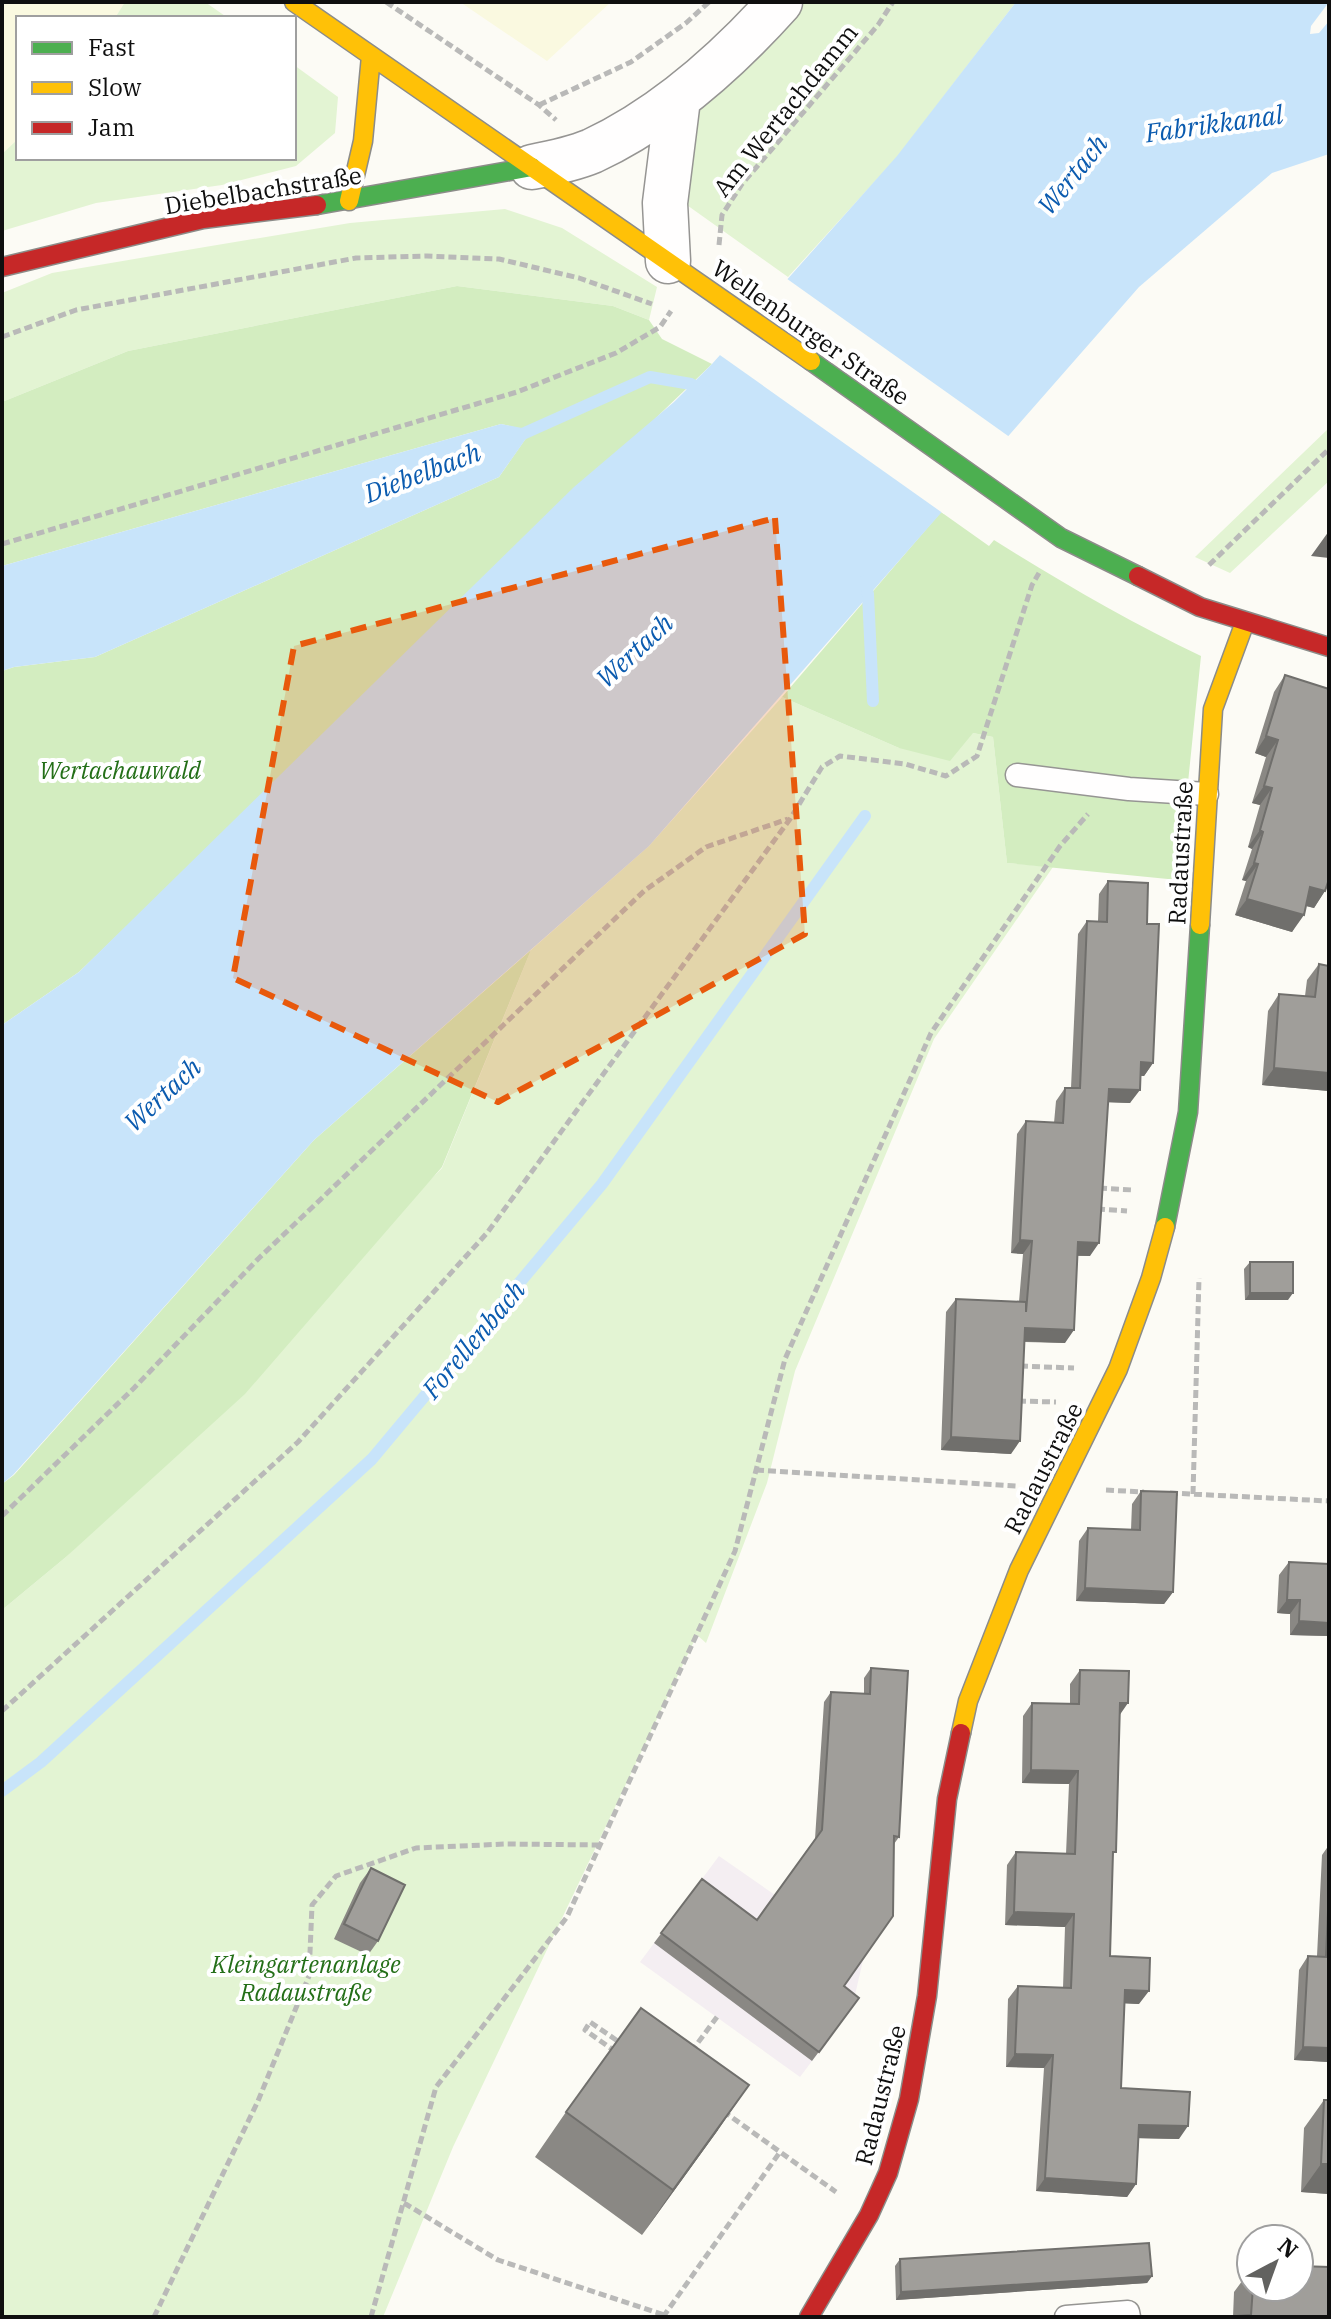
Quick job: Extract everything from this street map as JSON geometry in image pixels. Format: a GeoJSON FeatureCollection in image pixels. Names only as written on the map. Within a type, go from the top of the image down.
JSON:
{"type":"FeatureCollection","features":[{"type":"Feature","properties":{"kind":"street","name":"Wellenburger Straße"},"geometry":{"type":"LineString","coordinates":[[294,2],[1061,538],[1200,607],[1329,647]]}},
{"type":"Feature","properties":{"kind":"street"},"geometry":{"type":"LineString","coordinates":[[532,167],[565,161],[592,151],[678,99],[747,39],[780,2]]}},
{"type":"Feature","properties":{"kind":"street"},"geometry":{"type":"LineString","coordinates":[[349,201],[363,141],[371,56]]}},
{"type":"Feature","properties":{"kind":"street"},"geometry":{"type":"LineString","coordinates":[[668,261],[665,203],[678,99]]}},
{"type":"Feature","properties":{"kind":"street","name":"Diebelbachstraße"},"geometry":{"type":"LineString","coordinates":[[2,267],[203,219],[349,201],[532,167]]}},
{"type":"Feature","properties":{"kind":"street","name":"Radaustraße"},"geometry":{"type":"LineString","coordinates":[[809,2317],[869,2215],[888,2173],[909,2099],[927,1996],[947,1799],[968,1701],[1019,1570],[1118,1369],[1152,1274],[1169,1214],[1188,1112],[1213,709],[1245,622]]}},
{"type":"Feature","properties":{"kind":"lane"},"geometry":{"type":"LineString","coordinates":[[1017,775],[1207,794]]}},
{"type":"Feature","properties":{"kind":"lane"},"geometry":{"type":"LineString","coordinates":[[1066,2317],[1128,2312],[1129,2317]]}},
{"type":"Feature","properties":{"kind":"path"},"geometry":{"type":"LineString","coordinates":[[386,2],[539,105],[631,62],[686,23],[709,2]]}},
{"type":"Feature","properties":{"kind":"path","name":"Am Wertachdamm"},"geometry":{"type":"LineString","coordinates":[[719,246],[722,215],[742,184],[878,25],[893,2]]}},
{"type":"Feature","properties":{"kind":"path"},"geometry":{"type":"LineString","coordinates":[[2,337],[76,310],[356,258],[427,256],[499,259],[579,278],[673,309],[660,327],[616,353],[517,392],[2,544]]}},
{"type":"Feature","properties":{"kind":"path"},"geometry":{"type":"LineString","coordinates":[[1202,572],[1329,449]]}},
{"type":"Feature","properties":{"kind":"path"},"geometry":{"type":"LineString","coordinates":[[2,1711],[298,1442],[477,1245],[790,819],[822,767],[840,756],[905,764],[946,776],[977,756],[1032,585],[1043,567]]}},
{"type":"Feature","properties":{"kind":"path"},"geometry":{"type":"LineString","coordinates":[[371,2317],[436,2087],[567,1917],[735,1551],[785,1359],[931,1033],[1060,846],[1112,786]]}},
{"type":"Feature","properties":{"kind":"path"},"geometry":{"type":"LineString","coordinates":[[2,1516],[134,1388],[258,1259],[644,891],[706,847],[790,819]]}},
{"type":"Feature","properties":{"kind":"path"},"geometry":{"type":"LineString","coordinates":[[1193,1494],[1199,1278]]}},
{"type":"Feature","properties":{"kind":"path"},"geometry":{"type":"LineString","coordinates":[[1015,1366],[1118,1369]]}},
{"type":"Feature","properties":{"kind":"path"},"geometry":{"type":"LineString","coordinates":[[756,1470],[1149,1492]]}},
{"type":"Feature","properties":{"kind":"path"},"geometry":{"type":"LineString","coordinates":[[1163,1493],[1329,1501]]}},
{"type":"Feature","properties":{"kind":"path"},"geometry":{"type":"LineString","coordinates":[[154,2317],[258,2101],[309,1976],[312,1905],[336,1876],[416,1848],[600,1845]]}},
{"type":"Feature","properties":{"kind":"path"},"geometry":{"type":"LineString","coordinates":[[682,2064],[717,2017]]}},
{"type":"Feature","properties":{"kind":"path"},"geometry":{"type":"LineString","coordinates":[[618,2053],[585,2030],[590,2022],[626,2047]]}},
{"type":"Feature","properties":{"kind":"path"},"geometry":{"type":"LineString","coordinates":[[721,2110],[869,2215]]}},
{"type":"Feature","properties":{"kind":"path"},"geometry":{"type":"LineString","coordinates":[[404,2203],[498,2260],[664,2316],[780,2152]]}},
{"type":"Feature","properties":{"kind":"highlighted area"},"geometry":{"type":"Polygon","coordinates":[[[775,518],[805,934],[498,1102],[233,978],[294,646],[775,518]]]}},
{"type":"Feature","properties":{"kind":"shaded area"},"geometry":{"type":"Polygon","coordinates":[[[719,1856],[775,1895],[795,1868],[883,1929],[864,1956],[852,2008],[800,2077],[640,1962],[719,1856]]]}},
{"type":"Feature","properties":{"kind":"green space"},"geometry":{"type":"Polygon","coordinates":[[[2,2],[125,2],[116,16],[16,16],[16,141],[2,154],[2,2]]]}},
{"type":"Feature","properties":{"kind":"green space"},"geometry":{"type":"Polygon","coordinates":[[[125,2],[205,2],[225,16],[116,16],[125,2]]]}},
{"type":"Feature","properties":{"kind":"green space"},"geometry":{"type":"Polygon","coordinates":[[[460,2],[611,2],[547,61],[460,2]]]}},
{"type":"Feature","properties":{"kind":"green space"},"geometry":{"type":"Polygon","coordinates":[[[805,2],[1016,2],[898,156],[788,277],[677,198],[688,116],[761,52],[805,2]]]}},
{"type":"Feature","properties":{"kind":"green space"},"geometry":{"type":"Polygon","coordinates":[[[296,66],[338,97],[335,133],[296,166],[222,185],[96,203],[2,231],[2,154],[16,141],[16,160],[296,160],[296,66]]]}},
{"type":"Feature","properties":{"kind":"green space"},"geometry":{"type":"Polygon","coordinates":[[[505,209],[562,228],[657,287],[649,320],[613,306],[457,286],[128,351],[2,402],[2,293],[52,273],[350,223],[505,209]]]}},
{"type":"Feature","properties":{"kind":"green space","name":"Wertachauwald"},"geometry":{"type":"Polygon","coordinates":[[[457,286],[613,306],[649,320],[662,339],[712,364],[79,972],[2,1025],[2,671],[95,657],[499,477],[531,431],[501,424],[2,566],[2,402],[128,351],[457,286]]]}},
{"type":"Feature","properties":{"kind":"green space"},"geometry":{"type":"Polygon","coordinates":[[[1329,428],[1329,481],[1230,573],[1195,557],[1329,428]]]}},
{"type":"Feature","properties":{"kind":"green space"},"geometry":{"type":"Polygon","coordinates":[[[941,512],[989,546],[994,540],[1096,601],[1201,656],[1178,880],[1007,863],[993,737],[973,733],[950,761],[899,748],[782,697],[941,512]]]}},
{"type":"Feature","properties":{"kind":"green space","name":"Kleingartenanlage Radaustraße"},"geometry":{"type":"Polygon","coordinates":[[[782,697],[899,748],[973,733],[993,737],[1007,863],[1053,867],[934,1039],[795,1371],[767,1483],[706,1643],[697,1635],[453,2147],[383,2317],[2,2317],[2,1610],[66,1557],[442,1168],[531,950],[649,846],[782,697]]]}},
{"type":"Feature","properties":{"kind":"green space"},"geometry":{"type":"Polygon","coordinates":[[[531,950],[442,1167],[245,1394],[66,1557],[2,1610],[2,1484],[14,1475],[314,1140],[531,950]]]}},
{"type":"Feature","properties":{"kind":"water"},"geometry":{"type":"Polygon","coordinates":[[[1016,2],[1329,2],[1311,26],[1310,34],[1319,33],[1329,21],[1329,154],[1272,173],[1139,287],[649,846],[314,1140],[2,1484],[2,1025],[79,972],[574,487],[674,402],[712,364],[897,156],[1016,2]]]}},
{"type":"Feature","properties":{"kind":"water"},"geometry":{"type":"Polygon","coordinates":[[[501,424],[532,430],[499,477],[95,657],[2,671],[2,566],[501,424]]]}},
{"type":"Feature","properties":{"kind":"pier"},"geometry":{"type":"Polygon","coordinates":[[[783,276],[1011,438],[944,514],[717,353],[783,276]]]}},
{"type":"Feature","properties":{"kind":"building"},"geometry":{"type":"Polygon","coordinates":[[[1285,675],[1329,689],[1329,879],[1325,891],[1310,887],[1304,915],[1247,899],[1258,864],[1254,863],[1263,832],[1260,830],[1272,788],[1264,786],[1278,740],[1266,736],[1285,675]]]}},
{"type":"Feature","properties":{"kind":"building"},"geometry":{"type":"Polygon","coordinates":[[[1108,881],[1148,883],[1147,924],[1159,924],[1153,1063],[1141,1062],[1140,1090],[1109,1089],[1099,1243],[1078,1242],[1074,1330],[1025,1328],[1020,1441],[951,1437],[956,1299],[1026,1302],[1026,1312],[1032,1241],[1020,1240],[1026,1121],[1063,1123],[1065,1088],[1080,1088],[1087,921],[1107,922],[1108,881]]]}},
{"type":"Feature","properties":{"kind":"building"},"geometry":{"type":"Polygon","coordinates":[[[1319,964],[1329,966],[1329,1073],[1274,1068],[1279,994],[1315,997],[1319,964]]]}},
{"type":"Feature","properties":{"kind":"building"},"geometry":{"type":"Polygon","coordinates":[[[1250,1262],[1293,1262],[1293,1293],[1250,1293],[1250,1262]]]}},
{"type":"Feature","properties":{"kind":"building"},"geometry":{"type":"Polygon","coordinates":[[[1141,1491],[1177,1492],[1173,1592],[1085,1588],[1088,1528],[1140,1530],[1141,1491]]]}},
{"type":"Feature","properties":{"kind":"building"},"geometry":{"type":"Polygon","coordinates":[[[1289,1562],[1329,1564],[1329,1623],[1299,1621],[1300,1600],[1287,1600],[1289,1562]]]}},
{"type":"Feature","properties":{"kind":"building"},"geometry":{"type":"Polygon","coordinates":[[[871,1668],[908,1671],[899,1837],[894,1836],[893,1916],[844,1986],[859,1998],[819,2052],[661,1933],[702,1879],[757,1920],[822,1830],[831,1692],[870,1694],[871,1668]]]}},
{"type":"Feature","properties":{"kind":"building"},"geometry":{"type":"Polygon","coordinates":[[[1080,1670],[1129,1671],[1128,1703],[1120,1703],[1110,1956],[1150,1958],[1149,1991],[1125,1990],[1121,2088],[1190,2092],[1188,2126],[1139,2125],[1136,2184],[1045,2178],[1053,2055],[1015,2054],[1018,1986],[1071,1988],[1074,1914],[1014,1912],[1016,1852],[1075,1854],[1078,1771],[1031,1770],[1032,1703],[1079,1704],[1080,1670]]]}},
{"type":"Feature","properties":{"kind":"building"},"geometry":{"type":"Polygon","coordinates":[[[371,1868],[405,1885],[378,1941],[344,1924],[371,1868]]]}},
{"type":"Feature","properties":{"kind":"building"},"geometry":{"type":"Polygon","coordinates":[[[1329,1888],[1329,2048],[1303,2047],[1308,1956],[1326,1957],[1329,1888]]]}},
{"type":"Feature","properties":{"kind":"building"},"geometry":{"type":"Polygon","coordinates":[[[641,2008],[749,2085],[673,2190],[566,2112],[641,2008]]]}},
{"type":"Feature","properties":{"kind":"building"},"geometry":{"type":"Polygon","coordinates":[[[1324,2100],[1329,2100],[1329,2164],[1321,2164],[1324,2100]]]}},
{"type":"Feature","properties":{"kind":"building"},"geometry":{"type":"Polygon","coordinates":[[[1149,2243],[1152,2276],[901,2292],[900,2259],[1149,2243]]]}},
{"type":"Feature","properties":{"kind":"building"},"geometry":{"type":"Polygon","coordinates":[[[1315,2267],[1329,2267],[1329,2317],[1238,2317],[1251,2315],[1252,2303],[1315,2303],[1315,2267]]]}},
{"type":"Feature","properties":{"kind":"waterway","name":"Diebelbach"},"geometry":{"type":"LineString","coordinates":[[518,436],[650,377],[691,384],[705,391]]}},
{"type":"Feature","properties":{"kind":"waterway","name":"Forellenbach"},"geometry":{"type":"LineString","coordinates":[[865,581],[873,701]]}},
{"type":"Feature","properties":{"kind":"waterway","name":"Forellenbach"},"geometry":{"type":"LineString","coordinates":[[2,1791],[41,1762],[372,1459],[602,1184],[865,816]]}},
{"type":"Feature","properties":{"kind":"traffic: fast"},"geometry":{"type":"LineString","coordinates":[[317,205],[532,167]]}},
{"type":"Feature","properties":{"kind":"traffic: fast"},"geometry":{"type":"LineString","coordinates":[[811,361],[1061,538],[1138,576]]}},
{"type":"Feature","properties":{"kind":"traffic: fast"},"geometry":{"type":"LineString","coordinates":[[1165,1227],[1188,1112],[1200,925]]}},
{"type":"Feature","properties":{"kind":"traffic: slow"},"geometry":{"type":"LineString","coordinates":[[294,2],[811,361]]}},
{"type":"Feature","properties":{"kind":"traffic: slow"},"geometry":{"type":"LineString","coordinates":[[349,201],[363,141],[371,56]]}},
{"type":"Feature","properties":{"kind":"traffic: slow"},"geometry":{"type":"LineString","coordinates":[[1200,925],[1213,709],[1245,622]]}},
{"type":"Feature","properties":{"kind":"traffic: slow"},"geometry":{"type":"LineString","coordinates":[[961,1733],[968,1701],[1019,1570],[1118,1369],[1151,1278],[1165,1227]]}},
{"type":"Feature","properties":{"kind":"traffic: jam"},"geometry":{"type":"LineString","coordinates":[[2,267],[203,219],[317,205]]}},
{"type":"Feature","properties":{"kind":"traffic: jam"},"geometry":{"type":"LineString","coordinates":[[1138,576],[1200,607],[1329,647]]}},
{"type":"Feature","properties":{"kind":"traffic: jam"},"geometry":{"type":"LineString","coordinates":[[809,2317],[869,2215],[888,2173],[909,2099],[927,1996],[947,1799],[961,1733]]}},
{"type":"Feature","properties":{"kind":"water label","name":"Fabrikkanal"},"geometry":{"type":"Point","coordinates":[1214,123]}},
{"type":"Feature","properties":{"kind":"water label","name":"Wertach"},"geometry":{"type":"Point","coordinates":[1072,174]}},
{"type":"Feature","properties":{"kind":"water label","name":"Wertach"},"geometry":{"type":"Point","coordinates":[634,650]}},
{"type":"Feature","properties":{"kind":"water label","name":"Wertach"},"geometry":{"type":"Point","coordinates":[162,1094]}}]}
